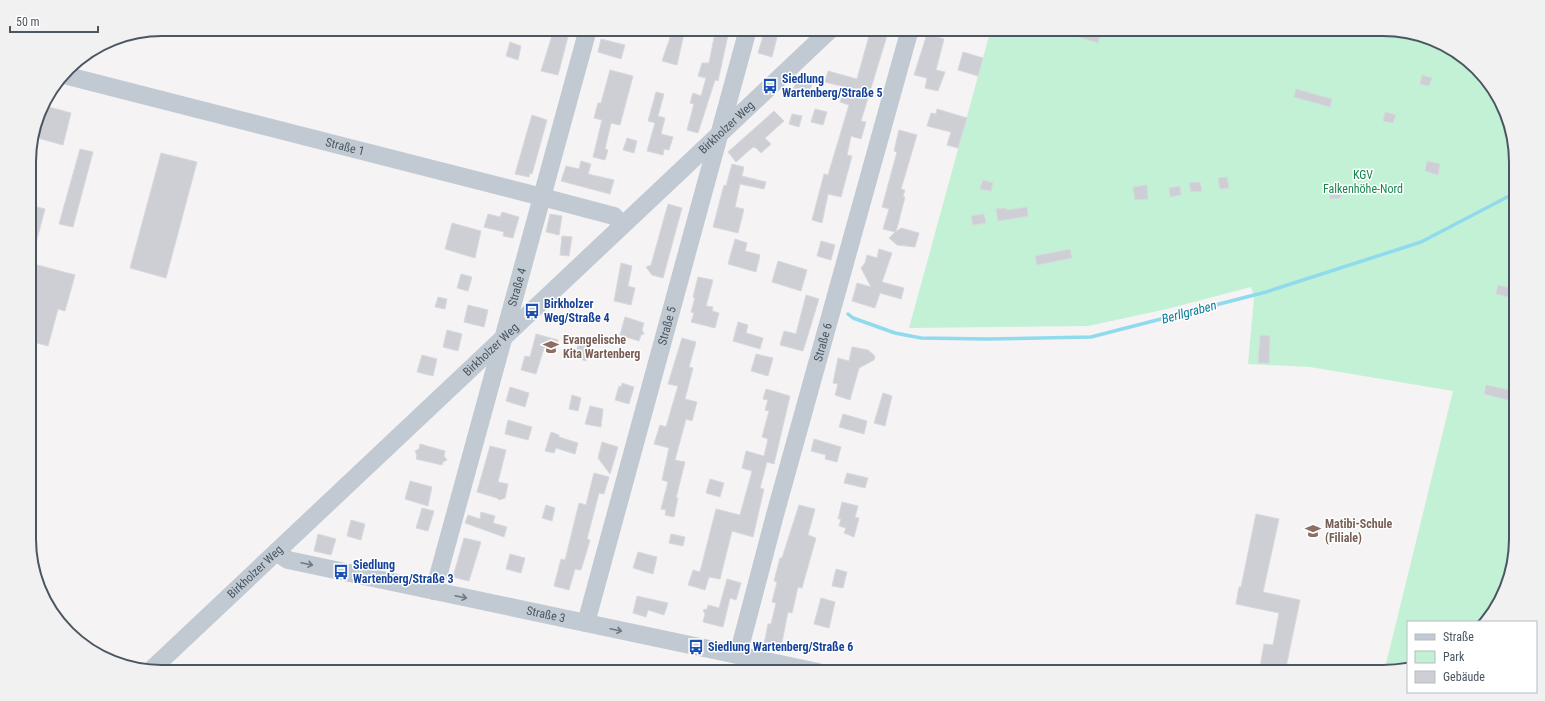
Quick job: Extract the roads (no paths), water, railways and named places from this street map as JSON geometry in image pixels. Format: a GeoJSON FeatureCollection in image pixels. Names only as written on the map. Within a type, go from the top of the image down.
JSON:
{"type":"FeatureCollection","features":[{"type":"Feature","properties":{"kind":"street","name":"Straße 4"},"geometry":{"type":"LineString","coordinates":[[434,591],[586,36]]}},
{"type":"Feature","properties":{"kind":"street","name":"Straße 5"},"geometry":{"type":"LineString","coordinates":[[586,623],[746,36]]}},
{"type":"Feature","properties":{"kind":"street","name":"Birkholzer Weg"},"geometry":{"type":"LineString","coordinates":[[156,665],[823,36]]}},
{"type":"Feature","properties":{"kind":"street","name":"Straße 6"},"geometry":{"type":"LineString","coordinates":[[738,656],[780,497],[908,36]]}},
{"type":"Feature","properties":{"kind":"street","name":"Straße 1"},"geometry":{"type":"LineString","coordinates":[[69,77],[614,216],[622,225]]}},
{"type":"Feature","properties":{"kind":"street","name":"Straße 3"},"geometry":{"type":"LineString","coordinates":[[276,552],[288,560],[783,665]]}},
{"type":"Feature","properties":{"kind":"waterway","name":"Berllgraben"},"geometry":{"type":"LineString","coordinates":[[848,314],[853,318],[895,333],[921,338],[987,339],[1091,337],[1266,292],[1421,242],[1509,196]]}},
{"type":"Feature","properties":{"kind":"place","name":"Siedlung Wartenberg/Straße 5"},"geometry":{"type":"Point","coordinates":[770,86]}},
{"type":"Feature","properties":{"kind":"place","name":"Birkholzer Weg/Straße 4"},"geometry":{"type":"Point","coordinates":[532,311]}},
{"type":"Feature","properties":{"kind":"place","name":"Evangelische Kita Wartenberg"},"geometry":{"type":"Point","coordinates":[551,347]}},
{"type":"Feature","properties":{"kind":"place","name":"Matibi-Schule (Filiale)"},"geometry":{"type":"Point","coordinates":[1313,531]}},
{"type":"Feature","properties":{"kind":"place","name":"Siedlung Wartenberg/Straße 3"},"geometry":{"type":"Point","coordinates":[341,572]}},
{"type":"Feature","properties":{"kind":"place","name":"Siedlung Wartenberg/Straße 6"},"geometry":{"type":"Point","coordinates":[696,647]}},
{"type":"Feature","properties":{"kind":"park label","name":"KGV Falkenhöhe-Nord"},"geometry":{"type":"Point","coordinates":[1363,182]}}]}
